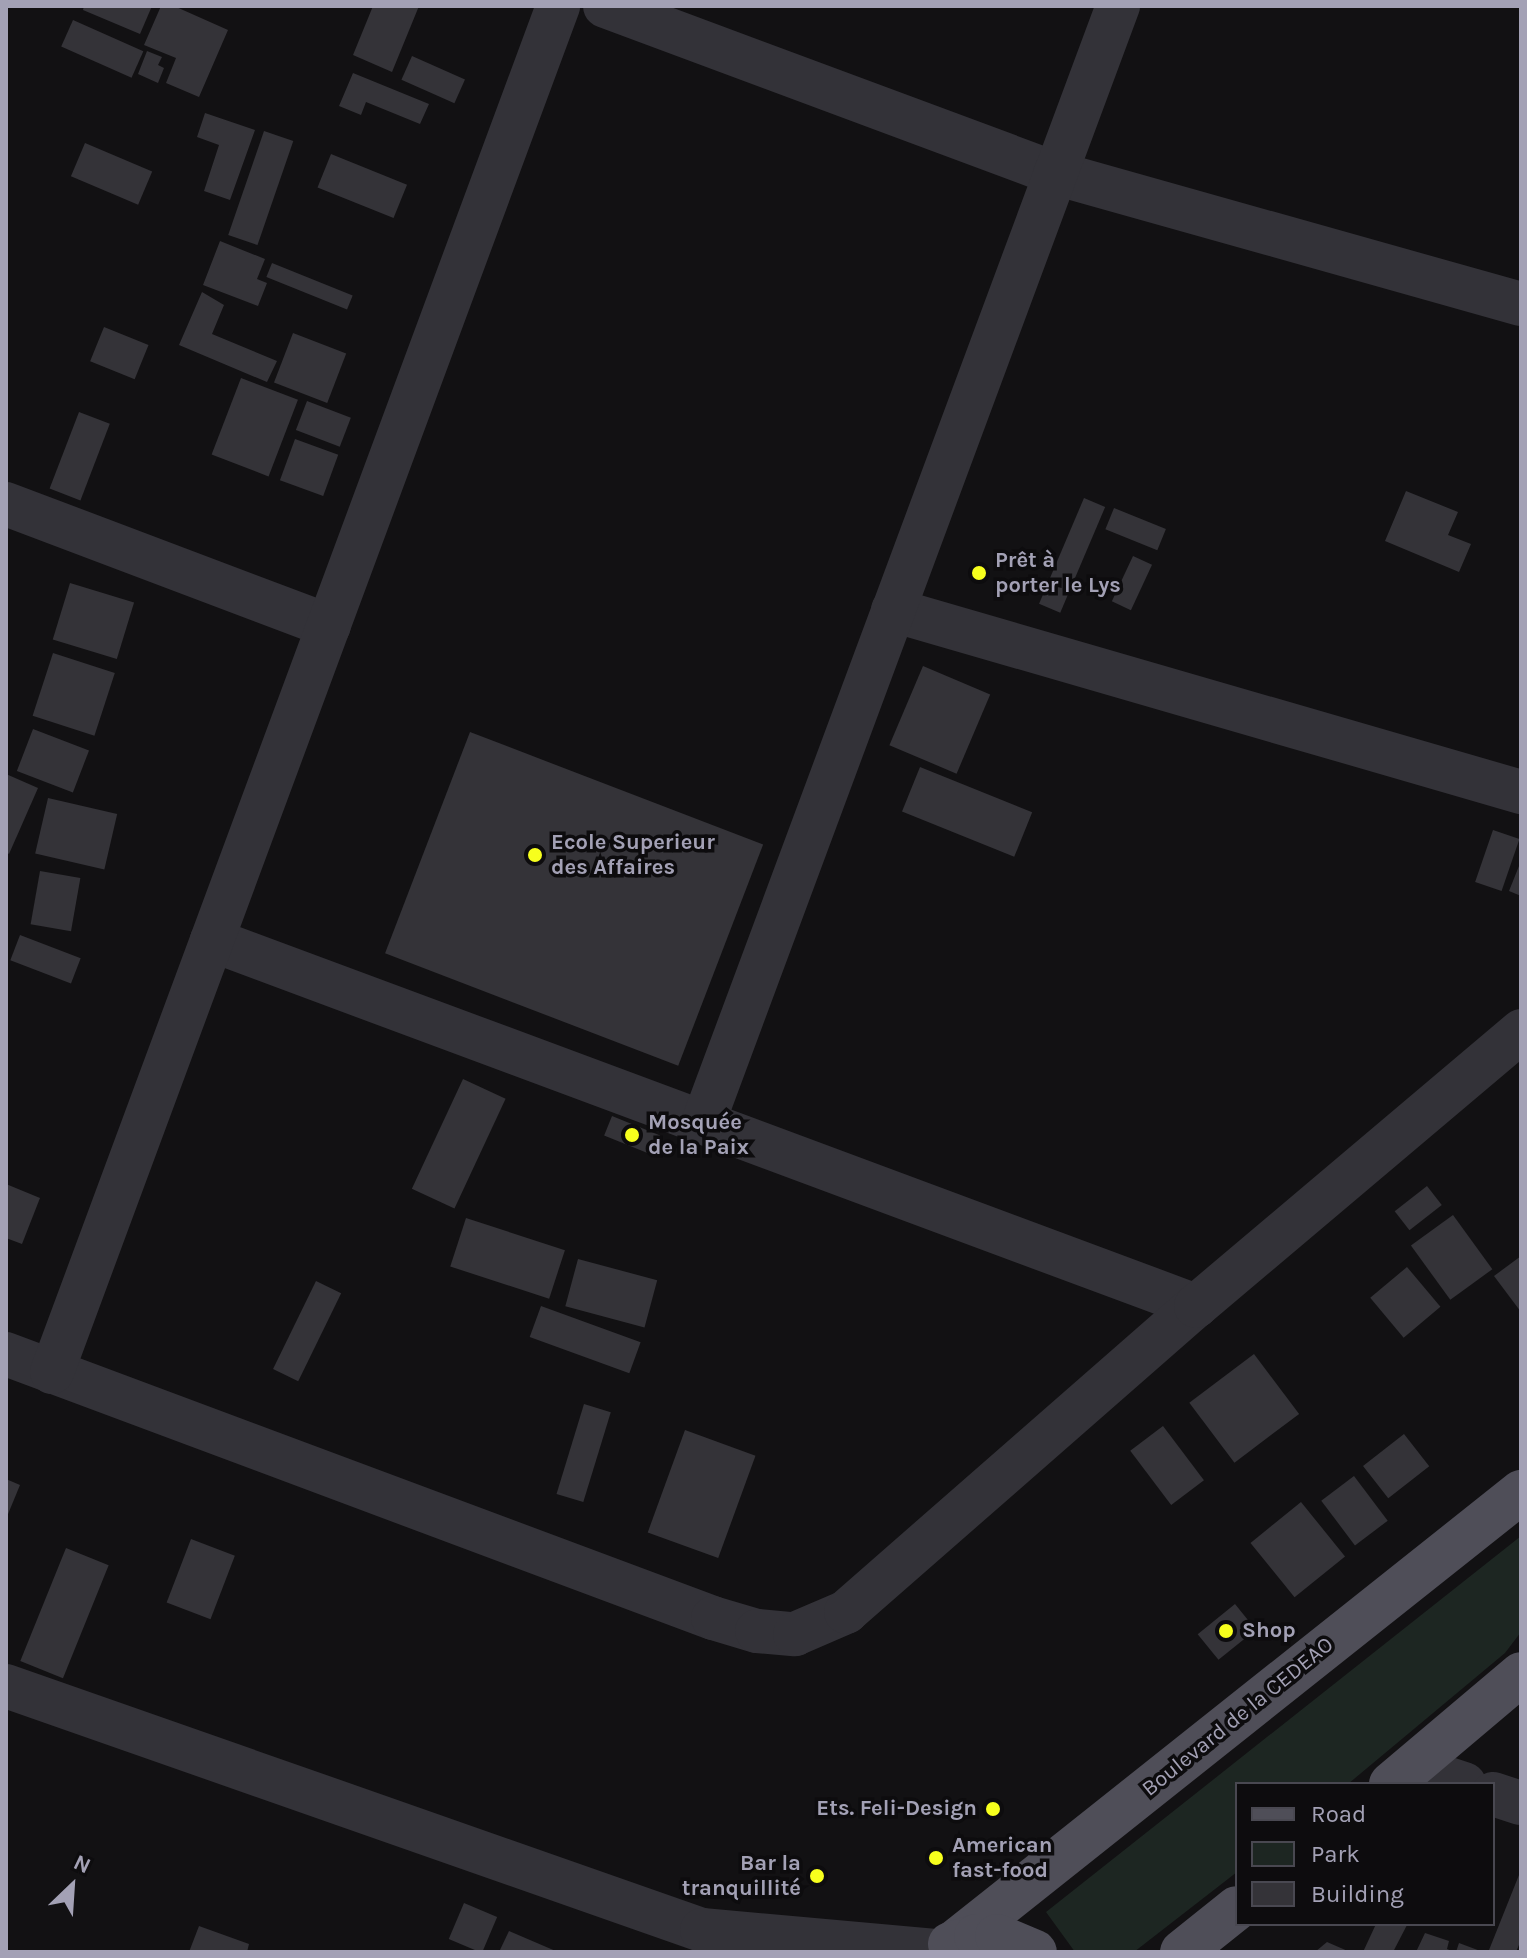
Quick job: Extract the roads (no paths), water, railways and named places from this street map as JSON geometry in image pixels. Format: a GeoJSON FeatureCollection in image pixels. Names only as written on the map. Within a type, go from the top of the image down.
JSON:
{"type":"FeatureCollection","features":[{"type":"Feature","properties":{"kind":"main road","name":"Boulevard de la CEDEAO"},"geometry":{"type":"LineString","coordinates":[[944,1948],[1521,1492]]}},
{"type":"Feature","properties":{"kind":"main road"},"geometry":{"type":"LineString","coordinates":[[1402,1775],[1521,1674]]}},
{"type":"Feature","properties":{"kind":"main road"},"geometry":{"type":"LineString","coordinates":[[1182,1952],[1235,1910]]}},
{"type":"Feature","properties":{"kind":"main road"},"geometry":{"type":"LineString","coordinates":[[944,1948],[997,1936],[1035,1952]]}},
{"type":"Feature","properties":{"kind":"street"},"geometry":{"type":"LineString","coordinates":[[52,1372],[558,6]]}},
{"type":"Feature","properties":{"kind":"street"},"geometry":{"type":"LineString","coordinates":[[605,6],[1055,173],[1521,304]]}},
{"type":"Feature","properties":{"kind":"street"},"geometry":{"type":"LineString","coordinates":[[703,1123],[1118,6]]}},
{"type":"Feature","properties":{"kind":"street"},"geometry":{"type":"LineString","coordinates":[[6,504],[329,626]]}},
{"type":"Feature","properties":{"kind":"street"},"geometry":{"type":"LineString","coordinates":[[893,610],[1521,792]]}},
{"type":"Feature","properties":{"kind":"street"},"geometry":{"type":"LineString","coordinates":[[212,940],[1196,1306]]}},
{"type":"Feature","properties":{"kind":"street"},"geometry":{"type":"LineString","coordinates":[[6,1354],[713,1618],[757,1631],[795,1634],[846,1612],[1196,1306],[1521,1031]]}},
{"type":"Feature","properties":{"kind":"street"},"geometry":{"type":"LineString","coordinates":[[6,1686],[702,1930],[944,1948]]}},
{"type":"Feature","properties":{"kind":"street"},"geometry":{"type":"LineString","coordinates":[[1402,1775],[1450,1782]]}},
{"type":"Feature","properties":{"kind":"street"},"geometry":{"type":"LineString","coordinates":[[1495,1795],[1521,1803]]}},
{"type":"Feature","properties":{"kind":"place","name":"Prêt à porter le Lys"},"geometry":{"type":"Point","coordinates":[979,573]}},
{"type":"Feature","properties":{"kind":"place","name":"Ecole Superieur des Affaires"},"geometry":{"type":"Point","coordinates":[535,855]}},
{"type":"Feature","properties":{"kind":"place","name":"Mosquée de la Paix"},"geometry":{"type":"Point","coordinates":[632,1135]}},
{"type":"Feature","properties":{"kind":"place","name":"Shop"},"geometry":{"type":"Point","coordinates":[1226,1631]}},
{"type":"Feature","properties":{"kind":"place","name":"Ets. Feli-Design"},"geometry":{"type":"Point","coordinates":[993,1809]}},
{"type":"Feature","properties":{"kind":"place","name":"American fast-food"},"geometry":{"type":"Point","coordinates":[936,1858]}},
{"type":"Feature","properties":{"kind":"place","name":"Bar la tranquillité"},"geometry":{"type":"Point","coordinates":[817,1876]}}]}
